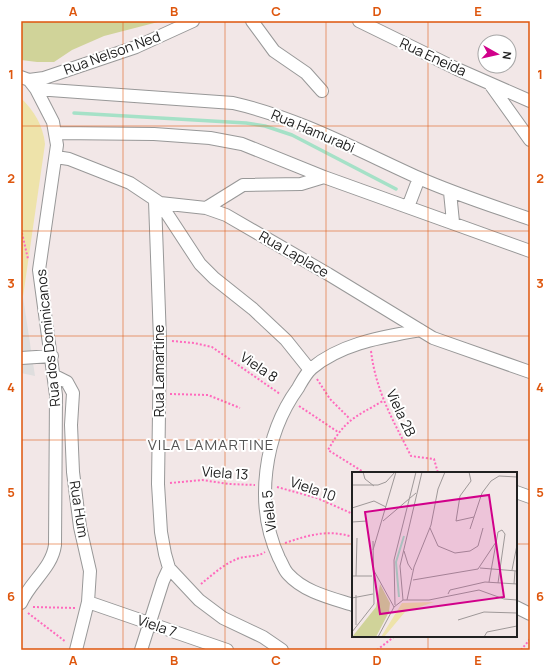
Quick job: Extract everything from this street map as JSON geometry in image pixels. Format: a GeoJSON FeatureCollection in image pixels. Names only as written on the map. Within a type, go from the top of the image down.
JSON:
{"type":"FeatureCollection","features":[{"type":"Feature","properties":{"kind":"street","name":"Rua Nelson Ned"},"geometry":{"type":"LineString","coordinates":[[29,82],[136,47],[193,21]]}},
{"type":"Feature","properties":{"kind":"street"},"geometry":{"type":"LineString","coordinates":[[252,21],[274,51],[306,73],[322,91]]}},
{"type":"Feature","properties":{"kind":"street","name":"Rua Eneida"},"geometry":{"type":"LineString","coordinates":[[359,21],[422,53],[530,101]]}},
{"type":"Feature","properties":{"kind":"street","name":"Rua dos Dominicanos"},"geometry":{"type":"LineString","coordinates":[[26,607],[32,584],[51,560],[55,545],[55,376],[39,270],[56,157],[56,133],[53,122],[29,82]]}},
{"type":"Feature","properties":{"kind":"street","name":"Rua Hamurabi"},"geometry":{"type":"LineString","coordinates":[[29,82],[233,103],[253,108],[306,125],[450,192],[530,219]]}},
{"type":"Feature","properties":{"kind":"street"},"geometry":{"type":"LineString","coordinates":[[490,84],[530,140]]}},
{"type":"Feature","properties":{"kind":"street"},"geometry":{"type":"LineString","coordinates":[[56,133],[154,134],[210,138],[242,144],[324,177],[453,222],[530,251]]}},
{"type":"Feature","properties":{"kind":"street"},"geometry":{"type":"LineString","coordinates":[[56,157],[69,159],[130,183],[143,190],[157,202],[200,264],[214,278],[253,309],[281,335],[310,370]]}},
{"type":"Feature","properties":{"kind":"street"},"geometry":{"type":"LineString","coordinates":[[206,208],[243,185],[300,184],[324,177]]}},
{"type":"Feature","properties":{"kind":"street"},"geometry":{"type":"LineString","coordinates":[[408,207],[419,178]]}},
{"type":"Feature","properties":{"kind":"street"},"geometry":{"type":"LineString","coordinates":[[450,192],[453,222]]}},
{"type":"Feature","properties":{"kind":"street","name":"Rua Laplace"},"geometry":{"type":"LineString","coordinates":[[157,202],[206,208],[226,215],[433,338],[530,372]]}},
{"type":"Feature","properties":{"kind":"street","name":"Rua Lamartine"},"geometry":{"type":"LineString","coordinates":[[157,202],[161,394],[158,484],[161,532],[169,568],[190,593],[223,618],[263,637],[282,650]]}},
{"type":"Feature","properties":{"kind":"street"},"geometry":{"type":"LineString","coordinates":[[289,400],[310,370],[341,350],[370,340],[420,330]]}},
{"type":"Feature","properties":{"kind":"street"},"geometry":{"type":"LineString","coordinates":[[21,358],[52,356]]}},
{"type":"Feature","properties":{"kind":"street","name":"Rua Hum"},"geometry":{"type":"LineString","coordinates":[[55,376],[67,382],[73,393],[71,425],[73,472],[80,527],[90,570],[86,607],[77,650]]}},
{"type":"Feature","properties":{"kind":"street","name":"Viela 5"},"geometry":{"type":"LineString","coordinates":[[289,400],[280,417],[270,446],[267,467],[266,486],[269,528],[274,547],[287,574],[304,587],[322,595],[352,605]]}},
{"type":"Feature","properties":{"kind":"street"},"geometry":{"type":"LineString","coordinates":[[517,492],[530,498]]}},
{"type":"Feature","properties":{"kind":"street"},"geometry":{"type":"LineString","coordinates":[[141,650],[149,622],[169,568]]}},
{"type":"Feature","properties":{"kind":"street","name":"Viela 7"},"geometry":{"type":"LineString","coordinates":[[86,607],[149,622],[227,650]]}},
{"type":"Feature","properties":{"kind":"street"},"geometry":{"type":"LineString","coordinates":[[517,608],[530,614]]}},
{"type":"Feature","properties":{"kind":"path"},"geometry":{"type":"LineString","coordinates":[[21,229],[28,260],[39,270]]}},
{"type":"Feature","properties":{"kind":"path","name":"Viela 8"},"geometry":{"type":"LineString","coordinates":[[160,340],[194,343],[212,347],[338,432]]}},
{"type":"Feature","properties":{"kind":"path","name":"Viela 2B"},"geometry":{"type":"LineString","coordinates":[[370,340],[373,367],[382,401],[411,456],[434,459],[438,472]]}},
{"type":"Feature","properties":{"kind":"path"},"geometry":{"type":"LineString","coordinates":[[310,370],[330,399],[350,419]]}},
{"type":"Feature","properties":{"kind":"path"},"geometry":{"type":"LineString","coordinates":[[161,394],[208,395],[240,408]]}},
{"type":"Feature","properties":{"kind":"path"},"geometry":{"type":"LineString","coordinates":[[362,472],[328,450],[338,432],[350,419],[382,401]]}},
{"type":"Feature","properties":{"kind":"path","name":"Viela 13"},"geometry":{"type":"LineString","coordinates":[[158,484],[202,480],[229,484],[266,486]]}},
{"type":"Feature","properties":{"kind":"path","name":"Viela 10"},"geometry":{"type":"LineString","coordinates":[[266,486],[302,492],[352,514]]}},
{"type":"Feature","properties":{"kind":"path"},"geometry":{"type":"LineString","coordinates":[[26,607],[86,607]]}},
{"type":"Feature","properties":{"kind":"path"},"geometry":{"type":"LineString","coordinates":[[26,607],[77,650]]}},
{"type":"Feature","properties":{"kind":"path"},"geometry":{"type":"LineString","coordinates":[[377,650],[394,637]]}},
{"type":"Feature","properties":{"kind":"path"},"geometry":{"type":"LineString","coordinates":[[521,650],[530,639]]}},
{"type":"Feature","properties":{"kind":"shaded area"},"geometry":{"type":"Polygon","coordinates":[[[21,98],[37,119],[45,144],[23,297],[21,289],[21,98]]]}},
{"type":"Feature","properties":{"kind":"shaded area"},"geometry":{"type":"Polygon","coordinates":[[[21,289],[23,297],[35,376],[21,373],[21,289]]]}},
{"type":"Feature","properties":{"kind":"green space"},"geometry":{"type":"Polygon","coordinates":[[[21,21],[158,22],[104,36],[72,50],[54,62],[37,62],[21,60],[21,21]]]}},
{"type":"Feature","properties":{"kind":"waterway"},"geometry":{"type":"LineString","coordinates":[[74,113],[246,123],[265,126],[292,135],[396,189]]}},
{"type":"Feature","properties":{"kind":"district","name":"VILA LAMARTINE"},"geometry":{"type":"Point","coordinates":[211,445]}}]}
